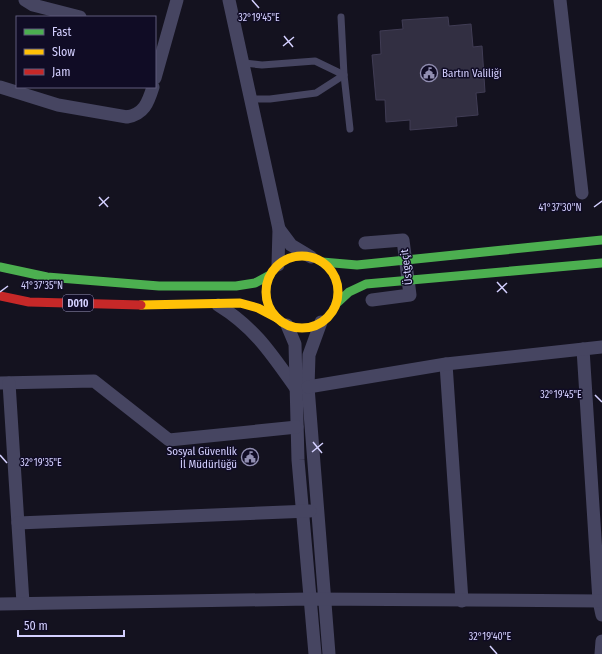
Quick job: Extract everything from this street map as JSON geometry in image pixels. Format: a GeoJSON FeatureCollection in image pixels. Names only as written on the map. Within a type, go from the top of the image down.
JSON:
{"type":"FeatureCollection","features":[{"type":"Feature","properties":{"kind":"highway"},"geometry":{"type":"LineString","coordinates":[[0,267],[47,277],[159,286],[228,286],[255,283],[288,259],[299,256],[316,260],[356,265],[602,240]]}},
{"type":"Feature","properties":{"kind":"highway"},"geometry":{"type":"LineString","coordinates":[[316,260],[330,270],[336,281],[338,292],[336,304]]}},
{"type":"Feature","properties":{"kind":"highway"},"geometry":{"type":"LineString","coordinates":[[214,303],[240,303],[258,308],[282,322],[310,327],[321,322],[330,314],[336,304],[349,292],[366,284],[602,263]]}},
{"type":"Feature","properties":{"kind":"highway"},"geometry":{"type":"LineString","coordinates":[[274,270],[266,286],[266,298],[270,309],[282,322]]}},
{"type":"Feature","properties":{"kind":"highway","name":"D010"},"geometry":{"type":"LineString","coordinates":[[0,296],[29,302],[158,306],[214,303]]}},
{"type":"Feature","properties":{"kind":"street"},"geometry":{"type":"LineString","coordinates":[[25,0],[33,5],[76,16]]}},
{"type":"Feature","properties":{"kind":"street"},"geometry":{"type":"LineString","coordinates":[[156,71],[161,37],[177,0]]}},
{"type":"Feature","properties":{"kind":"street"},"geometry":{"type":"LineString","coordinates":[[560,0],[582,193]]}},
{"type":"Feature","properties":{"kind":"street"},"geometry":{"type":"LineString","coordinates":[[231,2],[279,229],[274,270]]}},
{"type":"Feature","properties":{"kind":"street"},"geometry":{"type":"LineString","coordinates":[[0,87],[58,104],[127,117],[136,116],[146,108],[153,88]]}},
{"type":"Feature","properties":{"kind":"street"},"geometry":{"type":"LineString","coordinates":[[279,229],[291,244],[316,260]]}},
{"type":"Feature","properties":{"kind":"street","name":"Üstgeçit"},"geometry":{"type":"LineString","coordinates":[[365,243],[403,240],[410,295],[372,300]]}},
{"type":"Feature","properties":{"kind":"street"},"geometry":{"type":"LineString","coordinates":[[214,303],[235,316],[254,332],[302,387]]}},
{"type":"Feature","properties":{"kind":"street"},"geometry":{"type":"LineString","coordinates":[[282,322],[295,344],[302,387],[317,511],[329,654]]}},
{"type":"Feature","properties":{"kind":"street"},"geometry":{"type":"LineString","coordinates":[[315,654],[298,460],[298,427],[302,387],[309,355],[321,322]]}},
{"type":"Feature","properties":{"kind":"street"},"geometry":{"type":"LineString","coordinates":[[302,387],[446,364],[602,347]]}},
{"type":"Feature","properties":{"kind":"street"},"geometry":{"type":"LineString","coordinates":[[583,350],[596,469],[602,615]]}},
{"type":"Feature","properties":{"kind":"street"},"geometry":{"type":"LineString","coordinates":[[446,364],[462,601]]}},
{"type":"Feature","properties":{"kind":"street"},"geometry":{"type":"LineString","coordinates":[[23,604],[18,523],[4,383],[94,382],[169,440],[298,427]]}},
{"type":"Feature","properties":{"kind":"street"},"geometry":{"type":"LineString","coordinates":[[18,523],[317,511]]}},
{"type":"Feature","properties":{"kind":"street"},"geometry":{"type":"LineString","coordinates":[[0,604],[310,599],[601,601]]}},
{"type":"Feature","properties":{"kind":"street"},"geometry":{"type":"LineString","coordinates":[[601,654],[602,640]]}},
{"type":"Feature","properties":{"kind":"lane"},"geometry":{"type":"LineString","coordinates":[[340,17],[350,129]]}},
{"type":"Feature","properties":{"kind":"lane"},"geometry":{"type":"LineString","coordinates":[[244,62],[262,65],[315,61],[344,75]]}},
{"type":"Feature","properties":{"kind":"lane"},"geometry":{"type":"LineString","coordinates":[[251,99],[270,99],[316,93],[344,75]]}},
{"type":"Feature","properties":{"kind":"building","name":"Bartın Valiliği"},"geometry":{"type":"Polygon","coordinates":[[[448,17],[449,26],[471,24],[473,47],[482,46],[485,92],[476,93],[478,115],[456,117],[457,126],[410,130],[410,120],[386,122],[385,100],[376,100],[372,55],[381,54],[380,31],[403,29],[402,20],[448,17]]]}},
{"type":"Feature","properties":{"kind":"traffic: fast"},"geometry":{"type":"LineString","coordinates":[[322,262],[357,265],[602,240]]}},
{"type":"Feature","properties":{"kind":"traffic: fast"},"geometry":{"type":"LineString","coordinates":[[336,304],[349,292],[366,284],[602,263]]}},
{"type":"Feature","properties":{"kind":"traffic: fast"},"geometry":{"type":"LineString","coordinates":[[0,267],[47,277],[159,286],[236,286],[255,283],[270,275]]}},
{"type":"Feature","properties":{"kind":"traffic: slow"},"geometry":{"type":"LineString","coordinates":[[302,256],[322,262],[332,272],[338,292],[332,312],[322,322],[302,328],[282,322],[272,312],[266,292],[272,272],[282,262],[302,256]]}},
{"type":"Feature","properties":{"kind":"traffic: slow"},"geometry":{"type":"LineString","coordinates":[[141,305],[240,303],[258,308],[277,318]]}},
{"type":"Feature","properties":{"kind":"traffic: jam"},"geometry":{"type":"LineString","coordinates":[[0,296],[29,302],[141,305]]}},
{"type":"Feature","properties":{"kind":"place","name":"Bartın Valiliği"},"geometry":{"type":"Point","coordinates":[429,73]}},
{"type":"Feature","properties":{"kind":"place","name":"Sosyal Güvenlik İl Müdürlüğü"},"geometry":{"type":"Point","coordinates":[250,457]}}]}
